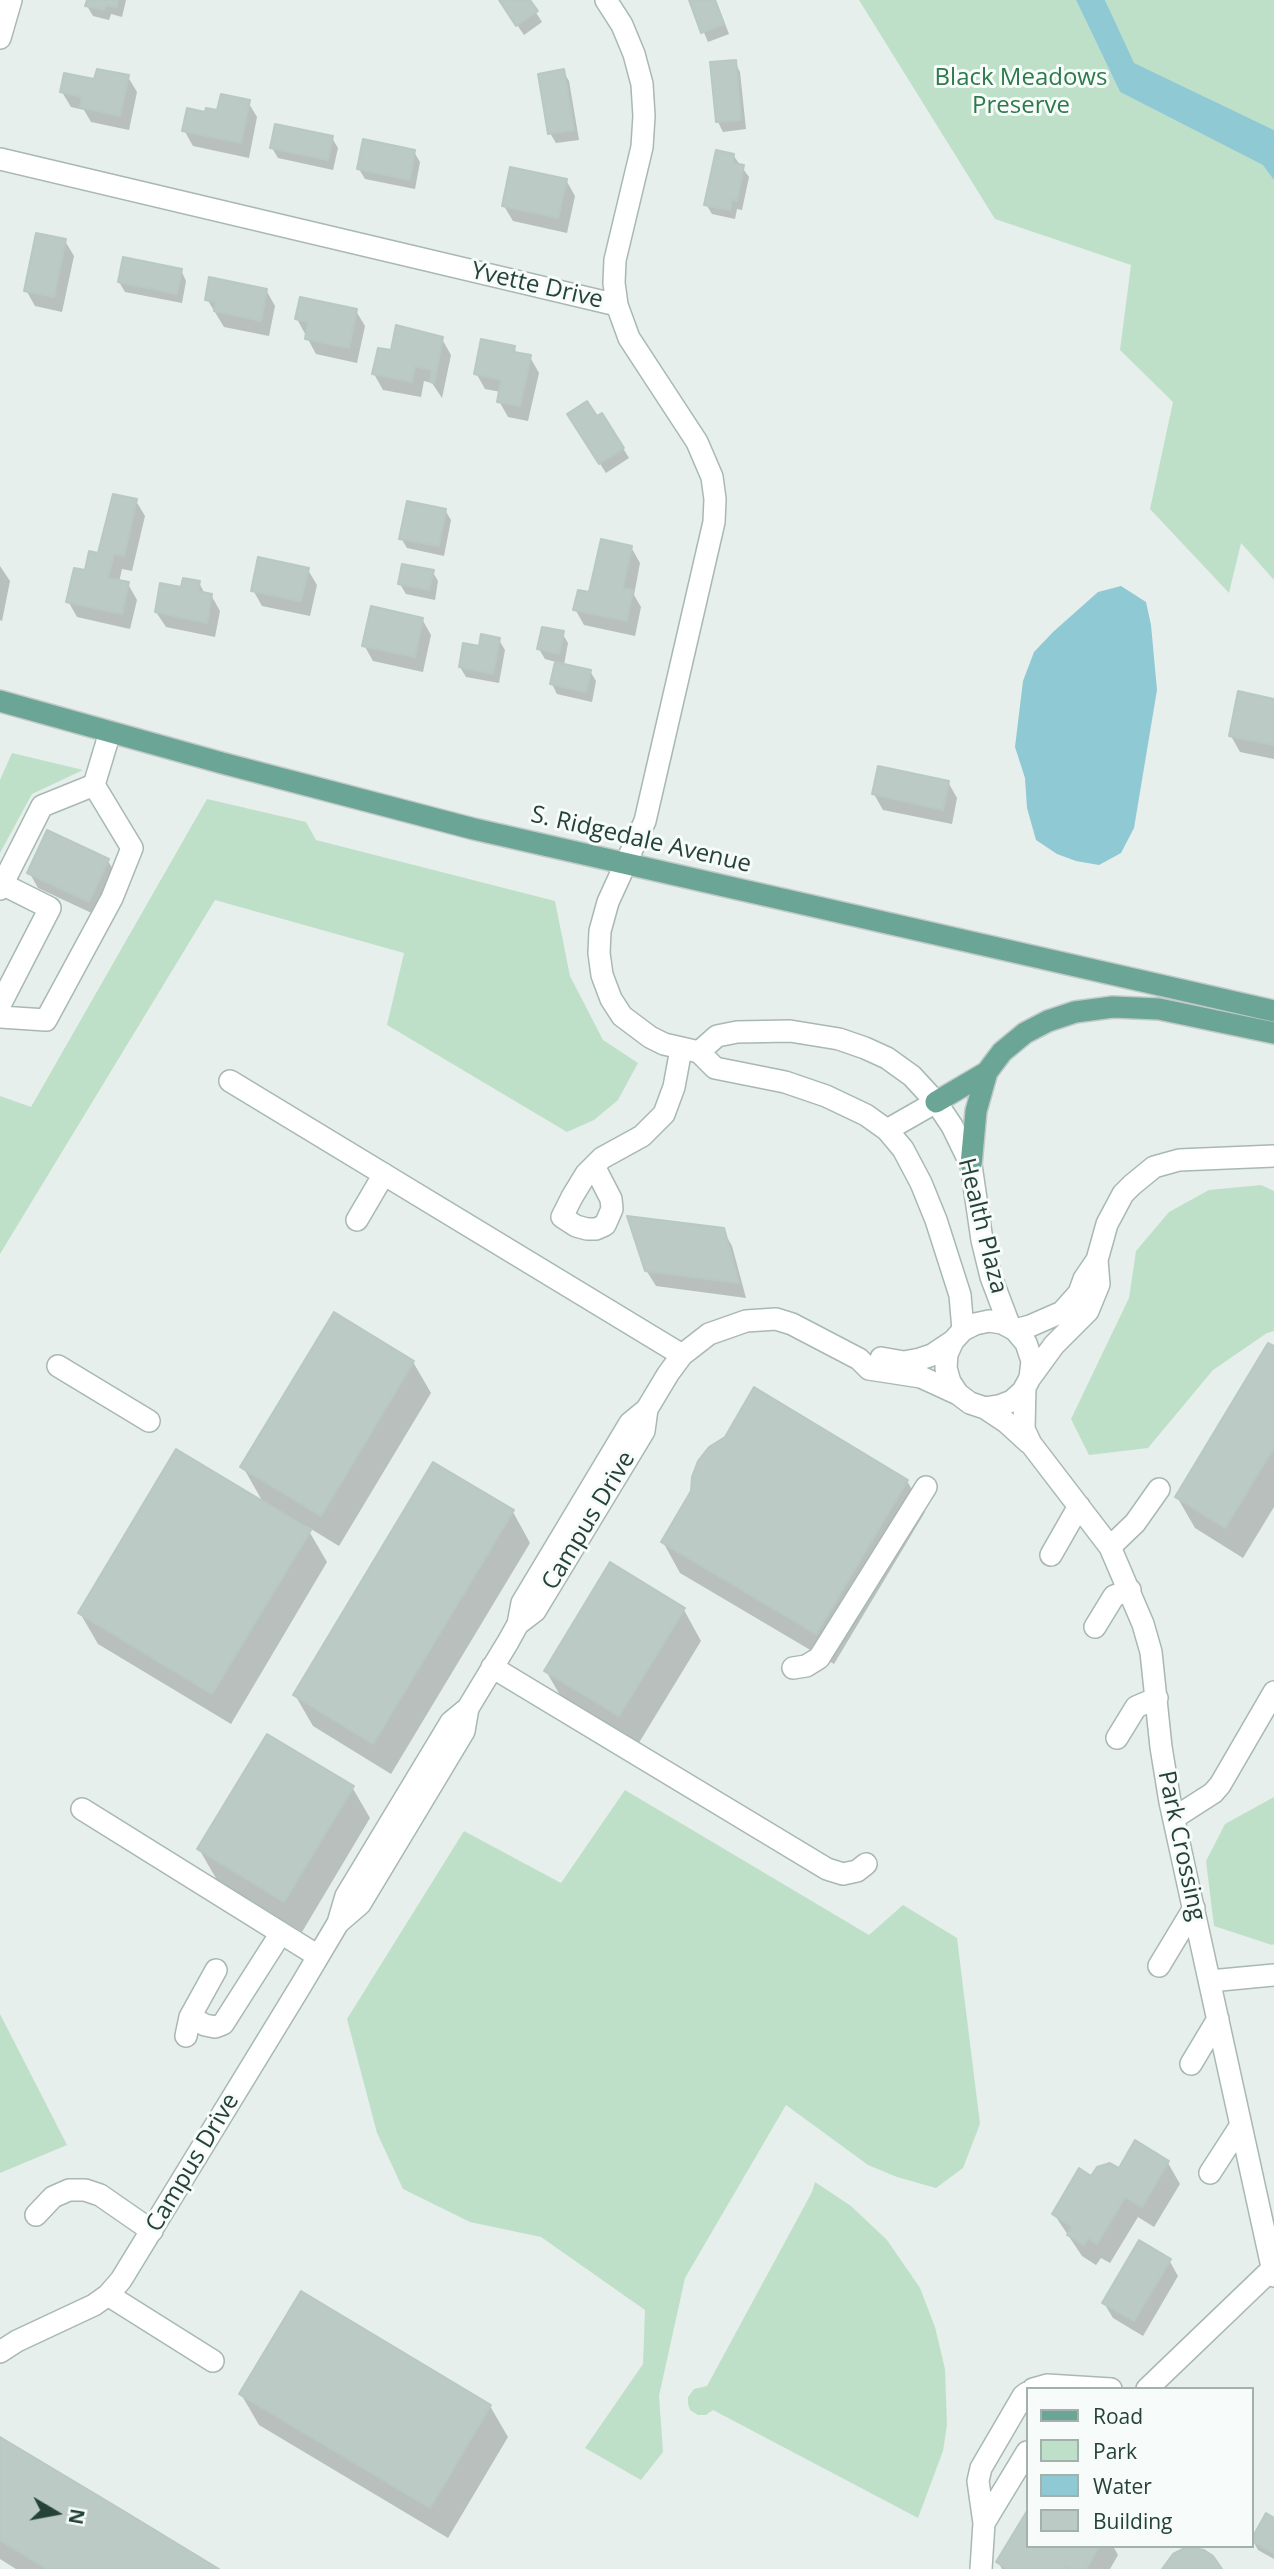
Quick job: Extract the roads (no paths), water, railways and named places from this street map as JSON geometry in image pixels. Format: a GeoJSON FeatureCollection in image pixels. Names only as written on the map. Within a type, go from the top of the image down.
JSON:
{"type":"FeatureCollection","features":[{"type":"Feature","properties":{"kind":"main road","name":"S. Ridgedale Avenue"},"geometry":{"type":"LineString","coordinates":[[0,702],[390,808],[1274,1011]]}},
{"type":"Feature","properties":{"kind":"main road"},"geometry":{"type":"LineString","coordinates":[[971,1166],[976,1111],[987,1072],[1002,1052],[1025,1033],[1048,1021],[1075,1012],[1113,1007],[1159,1009],[1274,1032]]}},
{"type":"Feature","properties":{"kind":"main road"},"geometry":{"type":"LineString","coordinates":[[936,1102],[987,1072]]}},
{"type":"Feature","properties":{"kind":"street"},"geometry":{"type":"LineString","coordinates":[[0,38],[11,0]]}},
{"type":"Feature","properties":{"kind":"street"},"geometry":{"type":"LineString","coordinates":[[606,0],[622,25],[634,54],[642,85],[644,116],[642,147],[615,260],[617,305]]}},
{"type":"Feature","properties":{"kind":"street","name":"Yvette Drive"},"geometry":{"type":"LineString","coordinates":[[0,159],[617,305],[629,338],[697,442],[712,477],[715,499],[714,522],[645,821],[626,862]]}},
{"type":"Feature","properties":{"kind":"street"},"geometry":{"type":"LineString","coordinates":[[0,1017],[46,1020],[112,898],[132,848],[94,785],[110,732]]}},
{"type":"Feature","properties":{"kind":"street"},"geometry":{"type":"LineString","coordinates":[[0,1005],[50,908],[1,886],[42,806],[94,785]]}},
{"type":"Feature","properties":{"kind":"street","name":"Health Plaza"},"geometry":{"type":"LineString","coordinates":[[626,862],[607,903],[598,953],[604,985],[622,1016],[664,1044],[690,1051],[715,1068],[785,1082],[827,1096],[866,1115],[887,1130],[903,1149],[936,1220],[960,1294],[958,1335]]}},
{"type":"Feature","properties":{"kind":"street","name":"Health Plaza"},"geometry":{"type":"LineString","coordinates":[[690,1051],[717,1036],[737,1032],[790,1031],[839,1039],[887,1058],[912,1076],[936,1102],[952,1126],[971,1166],[990,1276],[1012,1328]]}},
{"type":"Feature","properties":{"kind":"street"},"geometry":{"type":"LineString","coordinates":[[594,1166],[611,1199],[609,1219],[605,1225],[587,1229],[562,1217],[586,1174],[594,1166],[602,1158],[642,1136],[664,1114],[690,1051]]}},
{"type":"Feature","properties":{"kind":"street"},"geometry":{"type":"LineString","coordinates":[[230,1081],[682,1355]]}},
{"type":"Feature","properties":{"kind":"street"},"geometry":{"type":"LineString","coordinates":[[887,1130],[936,1102]]}},
{"type":"Feature","properties":{"kind":"street"},"geometry":{"type":"LineString","coordinates":[[1012,1328],[1030,1326],[1071,1304],[1097,1260],[1107,1224],[1115,1207],[1132,1185],[1154,1167],[1179,1160],[1274,1156]]}},
{"type":"Feature","properties":{"kind":"street"},"geometry":{"type":"LineString","coordinates":[[358,1220],[384,1174]]}},
{"type":"Feature","properties":{"kind":"street"},"geometry":{"type":"LineString","coordinates":[[1027,1383],[1032,1360],[1026,1343],[1012,1328],[1002,1323],[989,1321],[975,1324],[958,1335],[947,1354],[946,1368],[950,1382],[958,1394],[970,1404],[985,1408],[1012,1401],[1027,1383],[1054,1345],[1088,1311],[1100,1284],[1097,1260]]}},
{"type":"Feature","properties":{"kind":"street","name":"Campus Drive"},"geometry":{"type":"LineString","coordinates":[[0,2352],[16,2341],[94,2305],[108,2295],[121,2280],[338,1923],[346,1896],[451,1722],[468,1708],[518,1624],[522,1603],[568,1526],[631,1423],[648,1409],[669,1371],[682,1355],[709,1334],[729,1325],[761,1319],[792,1324],[859,1359],[869,1369],[921,1377],[958,1394]]}},
{"type":"Feature","properties":{"kind":"street","name":"Campus Drive"},"geometry":{"type":"LineString","coordinates":[[859,1359],[873,1356],[904,1362],[920,1359],[932,1355],[958,1335]]}},
{"type":"Feature","properties":{"kind":"street"},"geometry":{"type":"LineString","coordinates":[[58,1366],[149,1421]]}},
{"type":"Feature","properties":{"kind":"street","name":"Park Crossing"},"geometry":{"type":"LineString","coordinates":[[1027,1383],[1024,1429],[1031,1444]]}},
{"type":"Feature","properties":{"kind":"street","name":"Park Crossing"},"geometry":{"type":"LineString","coordinates":[[985,1408],[1031,1444],[1110,1547],[1130,1590],[1151,1651],[1161,1747],[1174,1818],[1273,2273]]}},
{"type":"Feature","properties":{"kind":"street"},"geometry":{"type":"LineString","coordinates":[[793,1668],[806,1666],[819,1658],[926,1487]]}},
{"type":"Feature","properties":{"kind":"street"},"geometry":{"type":"LineString","coordinates":[[1110,1547],[1135,1523],[1158,1489]]}},
{"type":"Feature","properties":{"kind":"street"},"geometry":{"type":"LineString","coordinates":[[1051,1555],[1079,1506]]}},
{"type":"Feature","properties":{"kind":"street"},"geometry":{"type":"LineString","coordinates":[[1095,1627],[1114,1596],[1130,1590]]}},
{"type":"Feature","properties":{"kind":"street"},"geometry":{"type":"LineString","coordinates":[[492,1667],[827,1869],[842,1874],[856,1871],[866,1864]]}},
{"type":"Feature","properties":{"kind":"street"},"geometry":{"type":"LineString","coordinates":[[1174,1818],[1213,1793],[1220,1785],[1274,1692]]}},
{"type":"Feature","properties":{"kind":"street"},"geometry":{"type":"LineString","coordinates":[[1117,1738],[1136,1707],[1157,1698]]}},
{"type":"Feature","properties":{"kind":"street"},"geometry":{"type":"LineString","coordinates":[[82,1809],[318,1956]]}},
{"type":"Feature","properties":{"kind":"street"},"geometry":{"type":"LineString","coordinates":[[1159,1966],[1194,1908]]}},
{"type":"Feature","properties":{"kind":"street"},"geometry":{"type":"LineString","coordinates":[[216,1970],[188,2027],[215,2027],[223,2024],[281,1933]]}},
{"type":"Feature","properties":{"kind":"street"},"geometry":{"type":"LineString","coordinates":[[1210,1981],[1274,1975]]}},
{"type":"Feature","properties":{"kind":"street"},"geometry":{"type":"LineString","coordinates":[[1191,2064],[1218,2019]]}},
{"type":"Feature","properties":{"kind":"street"},"geometry":{"type":"LineString","coordinates":[[1210,2173],[1241,2125]]}},
{"type":"Feature","properties":{"kind":"street"},"geometry":{"type":"LineString","coordinates":[[36,2215],[53,2197],[69,2190],[85,2190],[100,2195],[152,2231]]}},
{"type":"Feature","properties":{"kind":"street"},"geometry":{"type":"LineString","coordinates":[[1149,2387],[1273,2273]]}},
{"type":"Feature","properties":{"kind":"street"},"geometry":{"type":"LineString","coordinates":[[108,2295],[213,2361]]}},
{"type":"Feature","properties":{"kind":"street"},"geometry":{"type":"LineString","coordinates":[[1040,2387],[1079,2387]]}},
{"type":"Feature","properties":{"kind":"street"},"geometry":{"type":"LineString","coordinates":[[981,2569],[984,2522],[978,2480],[981,2468],[1026,2394]]}},
{"type":"Feature","properties":{"kind":"street"},"geometry":{"type":"LineString","coordinates":[[984,2522],[1026,2454]]}},
{"type":"Feature","properties":{"kind":"water"},"geometry":{"type":"Polygon","coordinates":[[[1076,0],[1105,0],[1134,63],[1274,130],[1274,180],[1263,165],[1120,92],[1076,0]]]}},
{"type":"Feature","properties":{"kind":"water"},"geometry":{"type":"Polygon","coordinates":[[[1121,586],[1146,602],[1151,625],[1157,690],[1134,828],[1121,853],[1099,865],[1057,854],[1036,840],[1027,808],[1025,778],[1015,747],[1023,681],[1034,652],[1098,592],[1121,586]]]}},
{"type":"Feature","properties":{"kind":"park label","name":"Black Meadows Preserve"},"geometry":{"type":"Point","coordinates":[1021,92]}}]}
